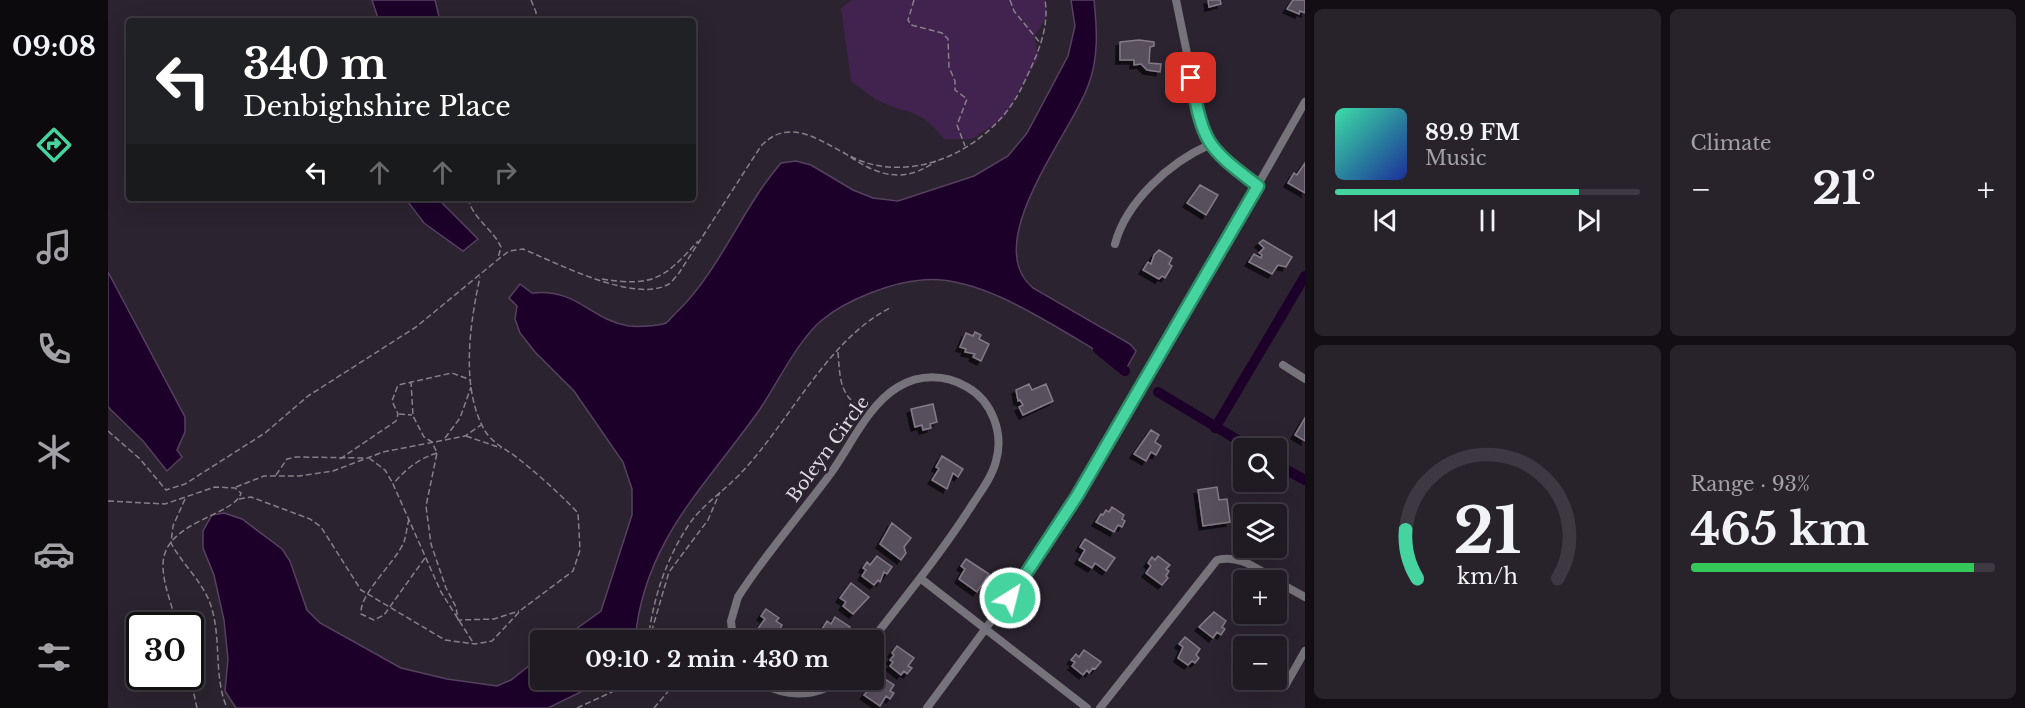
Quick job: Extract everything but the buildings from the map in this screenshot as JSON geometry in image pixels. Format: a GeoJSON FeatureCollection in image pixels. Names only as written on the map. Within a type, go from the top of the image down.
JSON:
{"type":"FeatureCollection","features":[{"type":"Feature","properties":{"kind":"street"},"geometry":{"type":"LineString","coordinates":[[1176,0],[1200,123],[1209,145],[1223,160],[1258,186]]}},
{"type":"Feature","properties":{"kind":"street"},"geometry":{"type":"LineString","coordinates":[[927,708],[1022,582],[1077,496],[1305,102]]}},
{"type":"Feature","properties":{"kind":"street"},"geometry":{"type":"LineString","coordinates":[[1115,244],[1120,226],[1128,213],[1153,186],[1191,155],[1209,145]]}},
{"type":"Feature","properties":{"kind":"street"},"geometry":{"type":"LineString","coordinates":[[1283,365],[1305,379]]}},
{"type":"Feature","properties":{"kind":"street","name":"Boleyn Circle"},"geometry":{"type":"LineString","coordinates":[[732,630],[731,621],[738,597],[886,396],[908,381],[937,377],[948,379],[972,390],[988,408],[996,422],[999,450],[992,474],[920,578],[880,630]]}},
{"type":"Feature","properties":{"kind":"street"},"geometry":{"type":"LineString","coordinates":[[1100,708],[1217,560],[1229,557],[1257,570]]}},
{"type":"Feature","properties":{"kind":"street"},"geometry":{"type":"LineString","coordinates":[[920,578],[1087,708]]}},
{"type":"Feature","properties":{"kind":"street"},"geometry":{"type":"LineString","coordinates":[[1287,587],[1305,597]]}},
{"type":"Feature","properties":{"kind":"street"},"geometry":{"type":"LineString","coordinates":[[1287,682],[1305,651]]}},
{"type":"Feature","properties":{"kind":"street"},"geometry":{"type":"LineString","coordinates":[[779,690],[797,694],[822,690]]}},
{"type":"Feature","properties":{"kind":"path"},"geometry":{"type":"LineString","coordinates":[[531,0],[536,18]]}},
{"type":"Feature","properties":{"kind":"path"},"geometry":{"type":"LineString","coordinates":[[914,0],[908,20],[911,25],[942,33],[948,39],[949,67],[955,81],[955,90],[967,99],[957,125],[965,147]]}},
{"type":"Feature","properties":{"kind":"path"},"geometry":{"type":"LineString","coordinates":[[1010,0],[1014,11],[1042,44]]}},
{"type":"Feature","properties":{"kind":"path"},"geometry":{"type":"LineString","coordinates":[[108,431],[140,459],[166,490],[185,484],[265,433],[308,396],[416,327],[509,251],[523,249],[617,286],[648,290],[669,284],[768,138],[782,132],[805,133],[867,163],[895,167],[923,165],[948,158],[990,131],[1017,97],[1042,44],[1045,0]]}},
{"type":"Feature","properties":{"kind":"path"},"geometry":{"type":"LineString","coordinates":[[837,148],[866,168],[886,175],[905,175],[925,169],[939,159]]}},
{"type":"Feature","properties":{"kind":"path"},"geometry":{"type":"LineString","coordinates":[[469,201],[490,228],[501,247],[496,261]]}},
{"type":"Feature","properties":{"kind":"path"},"geometry":{"type":"LineString","coordinates":[[598,279],[632,284],[653,280],[674,268],[701,238]]}},
{"type":"Feature","properties":{"kind":"path"},"geometry":{"type":"LineString","coordinates":[[480,277],[475,297],[471,380],[473,399],[486,431],[503,449]]}},
{"type":"Feature","properties":{"kind":"path"},"geometry":{"type":"LineString","coordinates":[[650,630],[652,608],[665,568],[686,528],[721,490],[740,475],[820,370],[872,317],[892,307]]}},
{"type":"Feature","properties":{"kind":"path"},"geometry":{"type":"LineString","coordinates":[[838,351],[840,387],[851,403],[872,413]]}},
{"type":"Feature","properties":{"kind":"path"},"geometry":{"type":"LineString","coordinates":[[340,459],[396,421],[398,414],[392,401],[393,393],[398,385],[452,373],[471,380]]}},
{"type":"Feature","properties":{"kind":"path"},"geometry":{"type":"LineString","coordinates":[[411,381],[413,416],[424,437],[432,442],[437,453],[426,506],[427,525],[446,588],[456,607],[458,620]]}},
{"type":"Feature","properties":{"kind":"path"},"geometry":{"type":"LineString","coordinates":[[445,439],[460,418],[472,385]]}},
{"type":"Feature","properties":{"kind":"path"},"geometry":{"type":"LineString","coordinates":[[398,414],[413,416]]}},
{"type":"Feature","properties":{"kind":"path"},"geometry":{"type":"LineString","coordinates":[[108,501],[165,504],[215,487],[235,488],[264,476],[333,471],[369,458],[465,436],[483,424]]}},
{"type":"Feature","properties":{"kind":"path"},"geometry":{"type":"LineString","coordinates":[[239,499],[251,497],[310,519],[321,527],[345,569],[367,594],[390,610],[445,640],[474,645],[492,641],[521,610],[573,571],[580,550],[581,533],[578,513],[518,458],[503,449],[465,436]]}},
{"type":"Feature","properties":{"kind":"path"},"geometry":{"type":"LineString","coordinates":[[393,484],[403,472],[423,458],[437,453]]}},
{"type":"Feature","properties":{"kind":"path"},"geometry":{"type":"LineString","coordinates":[[276,476],[279,468],[287,459],[296,457],[369,458],[385,470],[441,592],[474,645]]}},
{"type":"Feature","properties":{"kind":"path"},"geometry":{"type":"LineString","coordinates":[[171,543],[191,524],[236,503],[241,493],[235,488]]}},
{"type":"Feature","properties":{"kind":"path"},"geometry":{"type":"LineString","coordinates":[[652,630],[669,572],[708,520],[721,490]]}},
{"type":"Feature","properties":{"kind":"path"},"geometry":{"type":"LineString","coordinates":[[174,612],[163,565],[171,543],[173,526],[185,498]]}},
{"type":"Feature","properties":{"kind":"path"},"geometry":{"type":"LineString","coordinates":[[409,518],[404,542],[384,574],[367,594],[360,610],[367,619],[374,620],[390,610],[426,558]]}},
{"type":"Feature","properties":{"kind":"path"},"geometry":{"type":"LineString","coordinates":[[171,543],[211,606],[218,654],[217,675],[227,708]]}},
{"type":"Feature","properties":{"kind":"path"},"geometry":{"type":"LineString","coordinates":[[458,620],[494,619],[521,610]]}},
{"type":"Feature","properties":{"kind":"path"},"geometry":{"type":"LineString","coordinates":[[194,690],[198,708]]}},
{"type":"Feature","properties":{"kind":"path"},"geometry":{"type":"LineString","coordinates":[[577,708],[612,690]]}},
{"type":"Feature","properties":{"kind":"path"},"geometry":{"type":"LineString","coordinates":[[654,708],[669,690]]}},
{"type":"Feature","properties":{"kind":"shaded area"},"geometry":{"type":"Polygon","coordinates":[[[372,0],[435,0],[439,18],[378,18],[372,0]]]}},
{"type":"Feature","properties":{"kind":"shaded area"},"geometry":{"type":"Polygon","coordinates":[[[852,0],[1045,0],[1047,16],[1034,37],[1039,57],[1004,118],[972,139],[944,139],[921,117],[879,101],[851,81],[841,8],[852,0]]]}},
{"type":"Feature","properties":{"kind":"shaded area"},"geometry":{"type":"Polygon","coordinates":[[[1071,0],[1094,0],[1096,54],[1092,75],[1079,107],[1049,159],[1022,217],[1016,244],[1019,268],[1033,288],[1130,344],[1136,351],[1125,371],[1116,362],[1023,308],[971,286],[946,281],[910,281],[856,299],[832,313],[813,328],[760,409],[681,516],[664,543],[651,573],[641,605],[637,630],[575,630],[601,611],[632,515],[632,489],[623,462],[574,391],[535,352],[520,333],[515,319],[517,306],[509,298],[520,284],[532,293],[561,295],[616,323],[648,326],[666,323],[707,276],[755,199],[781,163],[796,161],[811,165],[853,190],[873,198],[898,201],[974,176],[1008,156],[1027,133],[1068,56],[1075,26],[1071,0]]]}},
{"type":"Feature","properties":{"kind":"shaded area"},"geometry":{"type":"Polygon","coordinates":[[[407,201],[440,201],[478,239],[463,251],[424,223],[407,201]]]}},
{"type":"Feature","properties":{"kind":"shaded area"},"geometry":{"type":"Polygon","coordinates":[[[108,272],[185,417],[185,432],[177,450],[182,457],[167,471],[143,441],[108,407],[108,272]]]}},
{"type":"Feature","properties":{"kind":"shaded area"},"geometry":{"type":"Polygon","coordinates":[[[224,513],[242,519],[282,549],[290,561],[307,610],[320,623],[401,668],[447,679],[497,686],[511,680],[530,665],[530,690],[585,690],[548,708],[236,708],[225,691],[228,659],[224,620],[214,575],[203,548],[203,531],[212,515],[224,513]]]}},
{"type":"Feature","properties":{"kind":"waterway"},"geometry":{"type":"LineString","coordinates":[[1215,428],[1305,276]]}},
{"type":"Feature","properties":{"kind":"waterway"},"geometry":{"type":"LineString","coordinates":[[1098,349],[1125,371]]}},
{"type":"Feature","properties":{"kind":"waterway"},"geometry":{"type":"LineString","coordinates":[[1158,392],[1234,438]]}},
{"type":"Feature","properties":{"kind":"waterway"},"geometry":{"type":"LineString","coordinates":[[1287,470],[1305,480]]}},
{"type":"Feature","properties":{"kind":"route"},"geometry":{"type":"LineString","coordinates":[[1010,598],[1077,496],[1258,186],[1223,160],[1209,145],[1200,123],[1191,78]]}}]}
